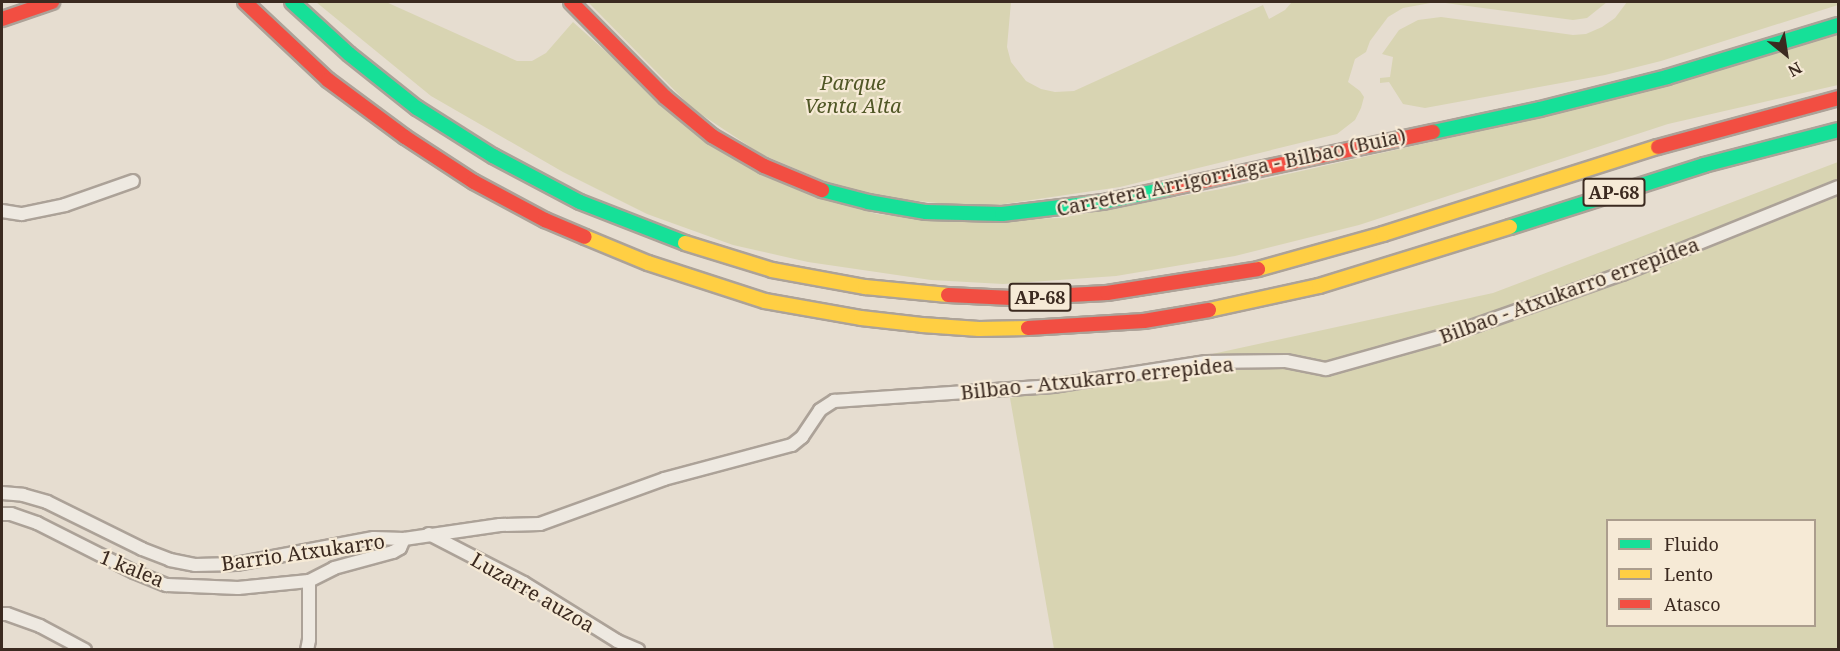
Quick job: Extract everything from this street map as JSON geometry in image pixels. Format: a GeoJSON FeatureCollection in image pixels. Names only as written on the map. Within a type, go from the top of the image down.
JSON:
{"type":"FeatureCollection","features":[{"type":"Feature","properties":{"kind":"main road"},"geometry":{"type":"LineString","coordinates":[[2,19],[52,2]]}},
{"type":"Feature","properties":{"kind":"main road","name":"AP-68"},"geometry":{"type":"LineString","coordinates":[[245,2],[328,80],[389,125],[474,182],[545,220],[648,263],[765,300],[851,316],[922,325],[1012,329],[1098,325],[1176,316],[1253,302],[1392,264],[1712,162],[1839,130]]}},
{"type":"Feature","properties":{"kind":"main road","name":"AP-68"},"geometry":{"type":"LineString","coordinates":[[292,2],[349,54],[417,108],[513,167],[580,202],[663,236],[772,270],[866,287],[956,296],[1021,297],[1107,293],[1171,285],[1254,270],[1393,231],[1686,137],[1837,98]]}},
{"type":"Feature","properties":{"kind":"main road","name":"Carretera Arrigorriaga - Bilbao (Buia)"},"geometry":{"type":"LineString","coordinates":[[571,2],[665,97],[712,136],[764,166],[818,189],[868,202],[926,212],[964,214],[1002,214],[1103,202],[1540,109],[1666,77],[1839,24]]}},
{"type":"Feature","properties":{"kind":"street"},"geometry":{"type":"LineString","coordinates":[[2,211],[22,214],[80,202],[133,181]]}},
{"type":"Feature","properties":{"kind":"street","name":"Bilbao - Atxukarro errepidea"},"geometry":{"type":"LineString","coordinates":[[404,539],[500,525],[540,524],[664,479],[776,450],[802,437],[820,410],[834,401],[1053,386],[1206,362],[1286,361],[1326,369],[1454,333],[1622,274],[1839,187]]}},
{"type":"Feature","properties":{"kind":"street","name":"Barrio Atxukarro"},"geometry":{"type":"LineString","coordinates":[[2,493],[23,495],[47,502],[142,549],[170,560],[195,565],[236,564],[374,538],[404,539]]}},
{"type":"Feature","properties":{"kind":"street","name":"1 kalea"},"geometry":{"type":"LineString","coordinates":[[2,514],[11,514],[37,523],[134,572],[168,585],[238,588],[309,581]]}},
{"type":"Feature","properties":{"kind":"street","name":"Luzarre auzoa"},"geometry":{"type":"LineString","coordinates":[[429,534],[524,584],[617,640],[638,650]]}},
{"type":"Feature","properties":{"kind":"street"},"geometry":{"type":"LineString","coordinates":[[307,650],[309,581],[334,568],[393,552],[400,548],[404,539]]}},
{"type":"Feature","properties":{"kind":"street"},"geometry":{"type":"LineString","coordinates":[[2,614],[8,614],[40,626],[85,650]]}},
{"type":"Feature","properties":{"kind":"green space"},"geometry":{"type":"Polygon","coordinates":[[[316,2],[386,2],[517,61],[532,61],[546,53],[573,22],[652,93],[761,173],[819,198],[877,214],[943,221],[1060,218],[1221,189],[1578,109],[1838,33],[1838,85],[1668,124],[1359,225],[1235,256],[1116,276],[1003,284],[931,280],[808,262],[733,245],[647,214],[563,172],[431,96],[316,2]]]}},
{"type":"Feature","properties":{"kind":"green space","name":"Parque Venta Alta"},"geometry":{"type":"Polygon","coordinates":[[[588,2],[1011,2],[1007,47],[1011,62],[1026,81],[1041,89],[1055,92],[1074,91],[1263,5],[1269,19],[1285,10],[1292,2],[1436,2],[1403,8],[1388,17],[1370,41],[1366,52],[1355,59],[1348,82],[1364,97],[1355,120],[1337,134],[1120,187],[998,205],[958,205],[879,197],[832,184],[761,154],[693,109],[588,2]]]}},
{"type":"Feature","properties":{"kind":"green space"},"geometry":{"type":"Polygon","coordinates":[[[1438,2],[1607,2],[1587,18],[1573,20],[1438,2]]]}},
{"type":"Feature","properties":{"kind":"green space"},"geometry":{"type":"Polygon","coordinates":[[[1627,2],[1838,2],[1838,5],[1661,61],[1605,75],[1425,108],[1403,104],[1389,82],[1380,83],[1380,78],[1390,77],[1393,57],[1382,54],[1399,30],[1418,20],[1441,17],[1573,35],[1586,34],[1615,18],[1627,2]]]}},
{"type":"Feature","properties":{"kind":"green space"},"geometry":{"type":"Polygon","coordinates":[[[1838,162],[1838,649],[1054,649],[1010,398],[1493,293],[1838,162]]]}},
{"type":"Feature","properties":{"kind":"traffic: fast"},"geometry":{"type":"LineString","coordinates":[[292,2],[349,54],[417,108],[493,156],[580,202],[685,243]]}},
{"type":"Feature","properties":{"kind":"traffic: fast"},"geometry":{"type":"LineString","coordinates":[[1433,132],[1540,109],[1667,77],[1838,25]]}},
{"type":"Feature","properties":{"kind":"traffic: fast"},"geometry":{"type":"LineString","coordinates":[[1510,227],[1704,165],[1838,130]]}},
{"type":"Feature","properties":{"kind":"traffic: fast"},"geometry":{"type":"LineString","coordinates":[[822,190],[868,202],[926,212],[1002,214],[1103,202],[1171,188]]}},
{"type":"Feature","properties":{"kind":"traffic: slow"},"geometry":{"type":"LineString","coordinates":[[1258,269],[1383,234],[1658,147]]}},
{"type":"Feature","properties":{"kind":"traffic: slow"},"geometry":{"type":"LineString","coordinates":[[1209,310],[1319,286],[1510,227]]}},
{"type":"Feature","properties":{"kind":"traffic: slow"},"geometry":{"type":"LineString","coordinates":[[585,237],[648,263],[765,301],[861,318],[922,325],[979,329],[1028,328]]}},
{"type":"Feature","properties":{"kind":"traffic: slow"},"geometry":{"type":"LineString","coordinates":[[685,243],[772,270],[865,287],[948,295]]}},
{"type":"Feature","properties":{"kind":"traffic: jam"},"geometry":{"type":"LineString","coordinates":[[2,19],[52,2]]}},
{"type":"Feature","properties":{"kind":"traffic: jam"},"geometry":{"type":"LineString","coordinates":[[245,2],[328,80],[405,137],[474,182],[545,220],[585,237]]}},
{"type":"Feature","properties":{"kind":"traffic: jam"},"geometry":{"type":"LineString","coordinates":[[571,2],[665,97],[712,136],[764,166],[822,190]]}},
{"type":"Feature","properties":{"kind":"traffic: jam"},"geometry":{"type":"LineString","coordinates":[[1658,147],[1838,98]]}},
{"type":"Feature","properties":{"kind":"traffic: jam"},"geometry":{"type":"LineString","coordinates":[[1171,188],[1433,132]]}},
{"type":"Feature","properties":{"kind":"traffic: jam"},"geometry":{"type":"LineString","coordinates":[[948,295],[1012,298],[1107,293],[1258,269]]}},
{"type":"Feature","properties":{"kind":"traffic: jam"},"geometry":{"type":"LineString","coordinates":[[1028,328],[1144,321],[1209,310]]}}]}
